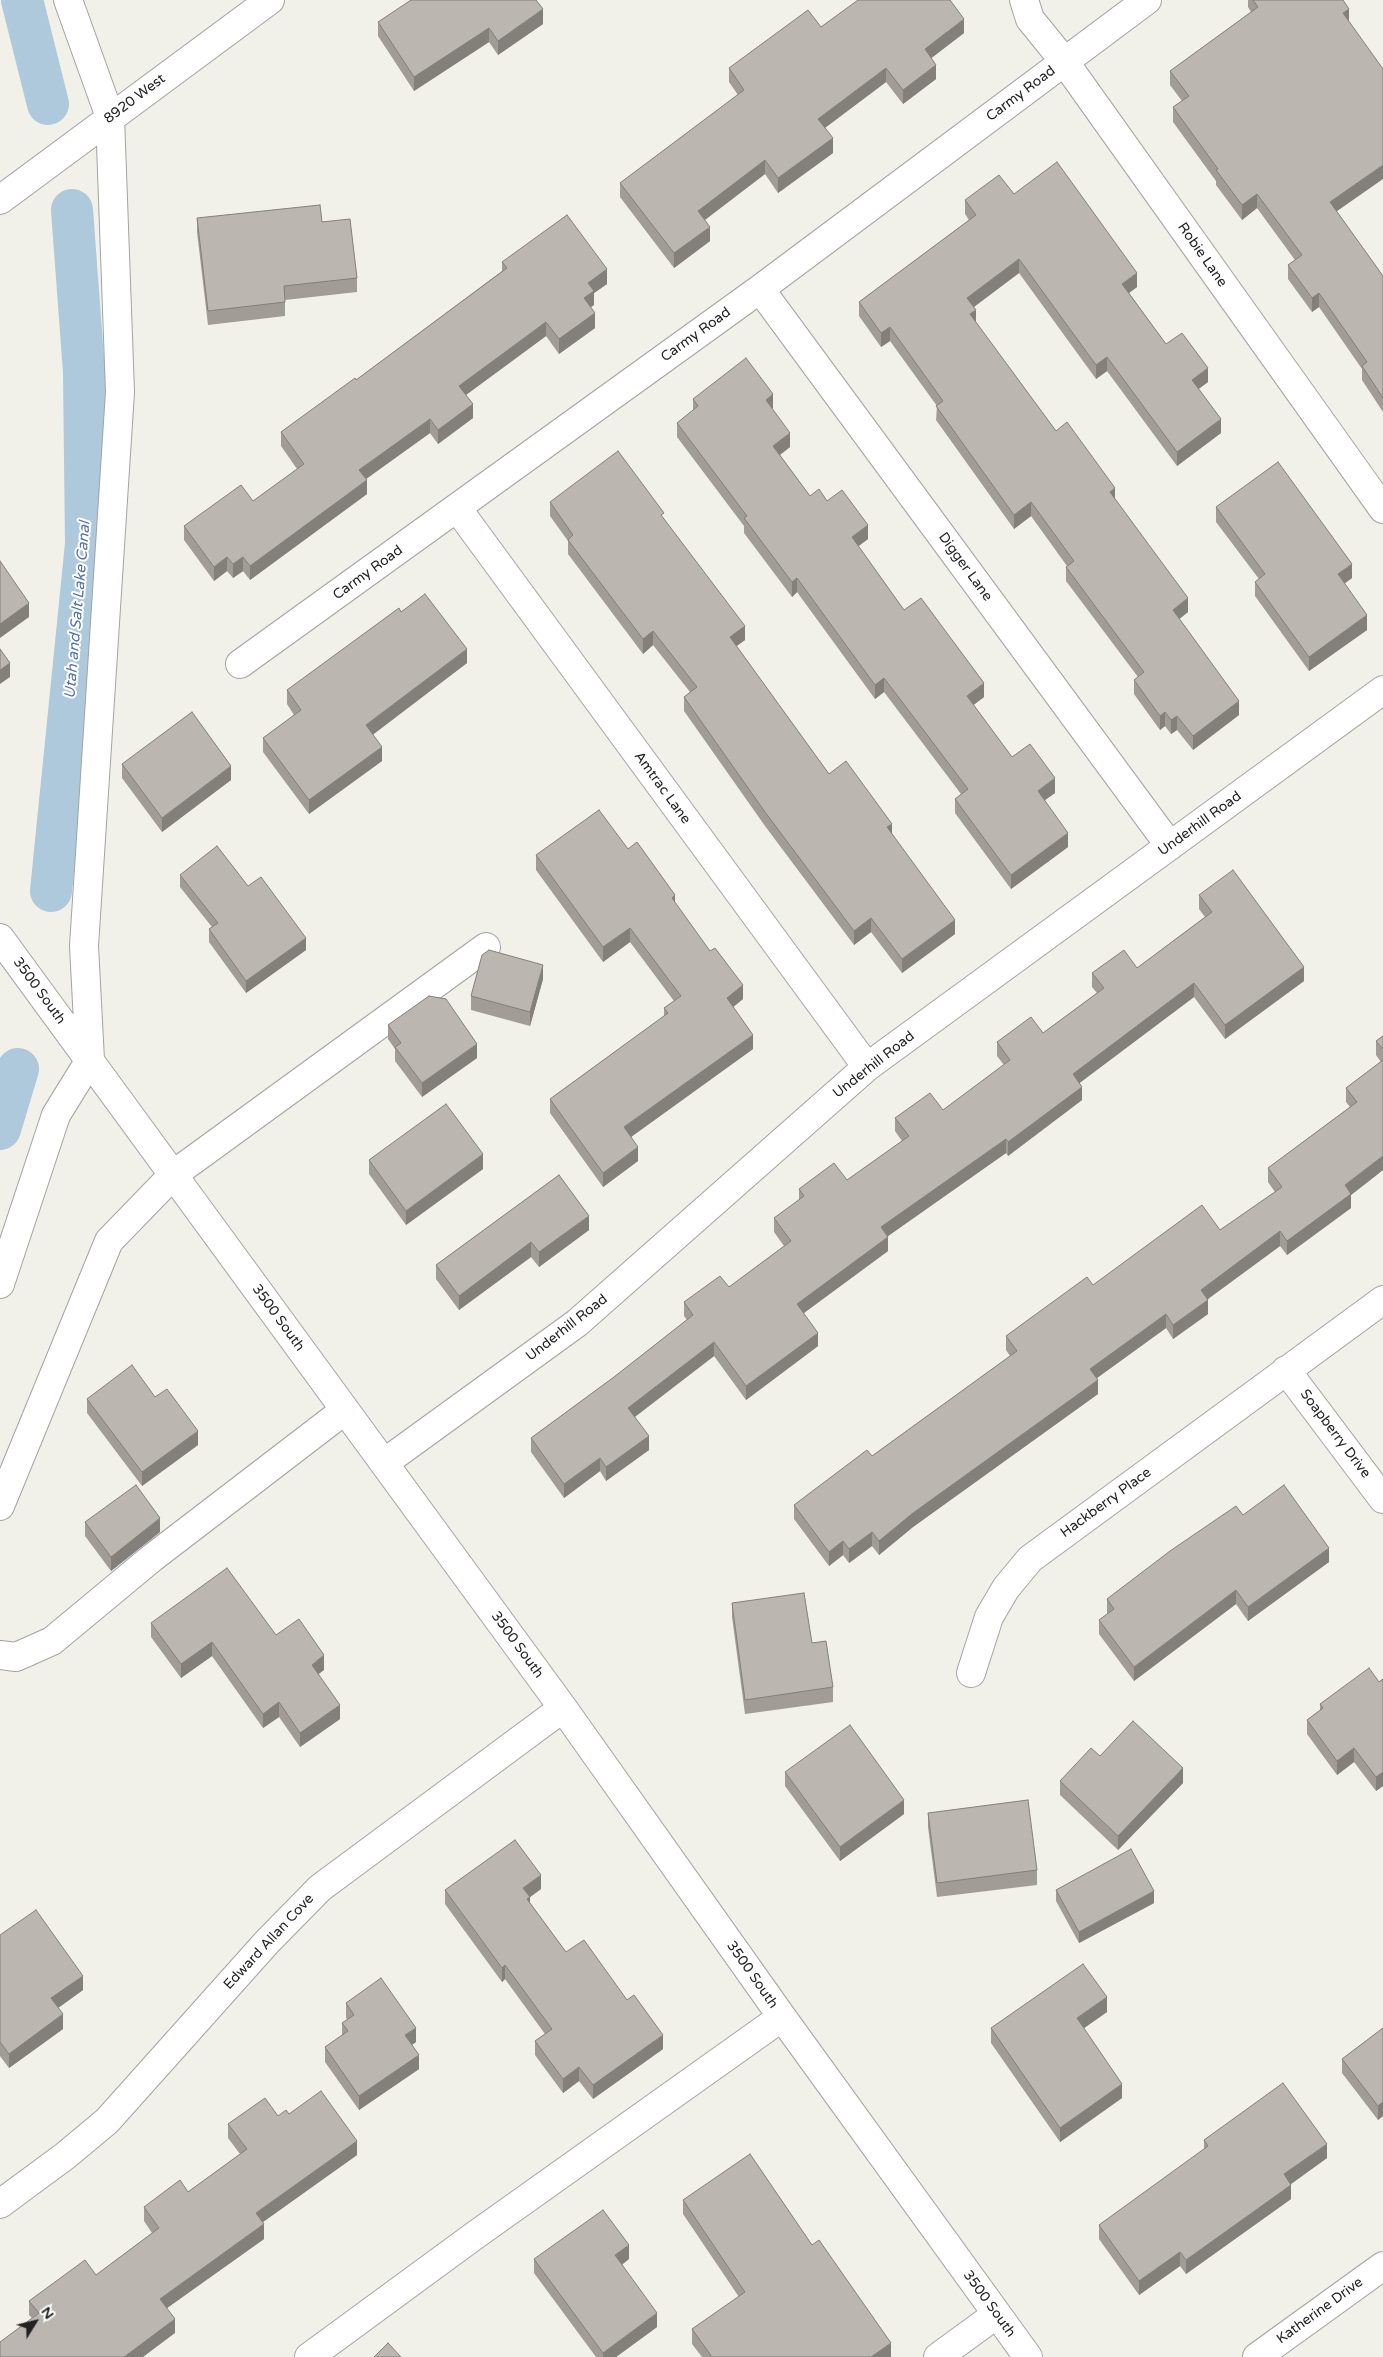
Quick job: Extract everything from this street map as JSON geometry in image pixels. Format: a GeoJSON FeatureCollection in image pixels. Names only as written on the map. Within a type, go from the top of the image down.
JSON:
{"type":"FeatureCollection","features":[{"type":"Feature","properties":{"kind":"street"},"geometry":{"type":"LineString","coordinates":[[0,1284],[56,1115],[86,1054],[84,946],[120,392],[110,117],[68,0]]}},
{"type":"Feature","properties":{"kind":"street","name":"8920 West"},"geometry":{"type":"LineString","coordinates":[[0,200],[270,0]]}},
{"type":"Feature","properties":{"kind":"street","name":"Robie Lane"},"geometry":{"type":"LineString","coordinates":[[1024,0],[1030,19],[1064,61],[1383,509]]}},
{"type":"Feature","properties":{"kind":"street","name":"Carmy Road"},"geometry":{"type":"LineString","coordinates":[[240,664],[760,289],[1147,0]]}},
{"type":"Feature","properties":{"kind":"street","name":"Digger Lane"},"geometry":{"type":"LineString","coordinates":[[760,289],[1170,846]]}},
{"type":"Feature","properties":{"kind":"street","name":"Amtrac Lane"},"geometry":{"type":"LineString","coordinates":[[457,508],[867,1067]]}},
{"type":"Feature","properties":{"kind":"street","name":"Underhill Road"},"geometry":{"type":"LineString","coordinates":[[384,1462],[577,1323],[867,1067],[1383,690]]}},
{"type":"Feature","properties":{"kind":"street","name":"3500 South"},"geometry":{"type":"LineString","coordinates":[[0,938],[564,1708],[782,2017],[1028,2357]]}},
{"type":"Feature","properties":{"kind":"street"},"geometry":{"type":"LineString","coordinates":[[0,1506],[109,1241],[174,1174],[486,947]]}},
{"type":"Feature","properties":{"kind":"street","name":"Hackberry Place"},"geometry":{"type":"LineString","coordinates":[[971,1673],[989,1617],[1006,1588],[1030,1559],[1383,1300]]}},
{"type":"Feature","properties":{"kind":"street","name":"Soapberry Drive"},"geometry":{"type":"LineString","coordinates":[[1286,1370],[1383,1499]]}},
{"type":"Feature","properties":{"kind":"street"},"geometry":{"type":"LineString","coordinates":[[0,1655],[16,1656],[52,1641],[152,1558],[345,1410]]}},
{"type":"Feature","properties":{"kind":"street","name":"Edward Allan Cove"},"geometry":{"type":"LineString","coordinates":[[0,2204],[65,2156],[107,2121],[267,1942],[320,1888],[564,1708]]}},
{"type":"Feature","properties":{"kind":"street"},"geometry":{"type":"LineString","coordinates":[[308,2357],[498,2218],[782,2017]]}},
{"type":"Feature","properties":{"kind":"street","name":"Katherine Drive"},"geometry":{"type":"LineString","coordinates":[[1257,2357],[1383,2266]]}},
{"type":"Feature","properties":{"kind":"street"},"geometry":{"type":"LineString","coordinates":[[938,2357],[997,2314]]}},
{"type":"Feature","properties":{"kind":"building"},"geometry":{"type":"Polygon","coordinates":[[[411,0],[536,0],[543,9],[498,41],[489,28],[414,77],[378,22],[411,0]]]}},
{"type":"Feature","properties":{"kind":"building"},"geometry":{"type":"Polygon","coordinates":[[[858,0],[950,0],[964,19],[925,49],[936,65],[903,90],[886,68],[818,119],[833,138],[778,178],[765,160],[698,211],[710,227],[674,253],[620,183],[744,90],[729,68],[808,10],[821,27],[858,0]]]}},
{"type":"Feature","properties":{"kind":"building"},"geometry":{"type":"Polygon","coordinates":[[[1253,0],[1343,0],[1349,9],[1343,13],[1383,69],[1383,165],[1330,202],[1383,276],[1383,398],[1362,366],[1367,362],[1319,293],[1312,298],[1288,265],[1302,255],[1257,194],[1242,205],[1173,107],[1189,96],[1170,71],[1258,7],[1253,0]]]}},
{"type":"Feature","properties":{"kind":"building"},"geometry":{"type":"Polygon","coordinates":[[[1057,162],[1137,273],[1122,284],[1166,344],[1182,333],[1208,368],[1192,380],[1221,419],[1177,452],[1107,357],[1096,365],[1019,259],[967,298],[976,310],[970,314],[1056,431],[1067,422],[1115,488],[1110,492],[1188,598],[1173,610],[1239,701],[1193,736],[1177,716],[1171,720],[1165,712],[1160,716],[1134,680],[1144,672],[1066,567],[1074,561],[1031,502],[1014,515],[936,406],[943,401],[890,327],[881,333],[859,302],[976,215],[965,200],[999,175],[1014,194],[1057,162]]]}},
{"type":"Feature","properties":{"kind":"building"},"geometry":{"type":"Polygon","coordinates":[[[320,205],[322,222],[350,219],[357,278],[284,286],[285,302],[208,311],[197,218],[320,205]]]}},
{"type":"Feature","properties":{"kind":"building"},"geometry":{"type":"Polygon","coordinates":[[[567,215],[607,269],[588,283],[594,291],[584,298],[595,313],[559,339],[546,322],[459,386],[473,404],[438,430],[430,419],[359,470],[367,480],[250,566],[243,557],[233,564],[227,557],[214,567],[184,526],[241,485],[253,501],[304,464],[281,432],[355,378],[356,380],[507,268],[502,262],[567,215]]]}},
{"type":"Feature","properties":{"kind":"building"},"geometry":{"type":"Polygon","coordinates":[[[746,358],[773,394],[766,400],[790,433],[773,446],[810,496],[819,489],[827,501],[842,490],[868,525],[852,537],[904,610],[921,598],[984,683],[967,696],[1012,757],[1030,744],[1055,778],[1038,791],[1068,833],[1011,875],[955,799],[968,789],[884,678],[875,685],[797,578],[792,582],[744,518],[747,516],[677,423],[698,406],[693,399],[746,358]]]}},
{"type":"Feature","properties":{"kind":"building"},"geometry":{"type":"Polygon","coordinates":[[[618,451],[664,513],[661,515],[745,626],[730,637],[829,774],[846,761],[892,824],[887,827],[955,920],[902,959],[871,918],[854,931],[765,812],[684,697],[697,687],[653,631],[643,639],[568,540],[573,535],[550,502],[618,451]]]}},
{"type":"Feature","properties":{"kind":"building"},"geometry":{"type":"Polygon","coordinates":[[[1278,462],[1352,564],[1338,574],[1367,615],[1309,657],[1255,582],[1265,574],[1216,507],[1278,462]]]}},
{"type":"Feature","properties":{"kind":"building"},"geometry":{"type":"Polygon","coordinates":[[[0,561],[29,603],[0,624],[0,561]]]}},
{"type":"Feature","properties":{"kind":"building"},"geometry":{"type":"Polygon","coordinates":[[[425,594],[467,649],[366,725],[382,747],[309,800],[263,738],[301,710],[287,690],[399,608],[401,612],[425,594]]]}},
{"type":"Feature","properties":{"kind":"building"},"geometry":{"type":"Polygon","coordinates":[[[0,649],[10,663],[0,670],[0,649]]]}},
{"type":"Feature","properties":{"kind":"building"},"geometry":{"type":"Polygon","coordinates":[[[192,712],[231,766],[162,818],[122,764],[192,712]]]}},
{"type":"Feature","properties":{"kind":"building"},"geometry":{"type":"Polygon","coordinates":[[[599,810],[628,849],[637,842],[675,895],[672,898],[710,951],[715,948],[743,985],[727,998],[753,1035],[624,1127],[638,1147],[603,1173],[550,1099],[668,1013],[664,1008],[681,996],[630,928],[603,947],[536,855],[599,810]]]}},
{"type":"Feature","properties":{"kind":"building"},"geometry":{"type":"Polygon","coordinates":[[[217,846],[248,886],[261,877],[306,938],[246,981],[209,929],[218,923],[180,875],[217,846]]]}},
{"type":"Feature","properties":{"kind":"building"},"geometry":{"type":"Polygon","coordinates":[[[1233,870],[1304,967],[1225,1025],[1194,983],[1073,1074],[1082,1087],[1008,1142],[1006,1139],[881,1227],[888,1237],[797,1304],[818,1333],[746,1386],[714,1342],[628,1408],[649,1436],[606,1467],[600,1458],[564,1484],[531,1438],[614,1377],[693,1315],[684,1302],[720,1276],[729,1287],[791,1241],[774,1218],[804,1196],[799,1189],[834,1163],[847,1180],[909,1136],[895,1118],[930,1093],[943,1110],[1010,1060],[997,1042],[1031,1017],[1043,1033],[1104,988],[1092,973],[1124,950],[1137,968],[1212,912],[1199,895],[1233,870]]]}},
{"type":"Feature","properties":{"kind":"building"},"geometry":{"type":"Polygon","coordinates":[[[489,950],[543,965],[530,1012],[471,996],[482,955],[489,950]]]}},
{"type":"Feature","properties":{"kind":"building"},"geometry":{"type":"Polygon","coordinates":[[[429,996],[446,999],[477,1044],[422,1083],[395,1047],[401,1043],[388,1025],[429,996]]]}},
{"type":"Feature","properties":{"kind":"building"},"geometry":{"type":"Polygon","coordinates":[[[1383,1036],[1383,1049],[1376,1041],[1383,1036]]]}},
{"type":"Feature","properties":{"kind":"building"},"geometry":{"type":"Polygon","coordinates":[[[1383,1060],[1383,1156],[1345,1185],[1351,1194],[1287,1241],[1280,1231],[1201,1290],[1208,1300],[1173,1325],[1166,1314],[1090,1369],[1098,1380],[913,1513],[879,1541],[872,1532],[849,1549],[843,1541],[829,1552],[794,1505],[867,1450],[872,1456],[1017,1351],[1006,1336],[1087,1277],[1093,1285],[1202,1205],[1220,1230],[1282,1187],[1268,1168],[1357,1102],[1346,1088],[1383,1060]]]}},
{"type":"Feature","properties":{"kind":"building"},"geometry":{"type":"Polygon","coordinates":[[[446,1104],[483,1154],[406,1211],[369,1160],[446,1104]]]}},
{"type":"Feature","properties":{"kind":"building"},"geometry":{"type":"Polygon","coordinates":[[[559,1175],[589,1216],[539,1252],[531,1242],[459,1296],[436,1265],[559,1175]]]}},
{"type":"Feature","properties":{"kind":"building"},"geometry":{"type":"Polygon","coordinates":[[[132,1365],[155,1397],[167,1389],[198,1431],[142,1472],[87,1399],[132,1365]]]}},
{"type":"Feature","properties":{"kind":"building"},"geometry":{"type":"Polygon","coordinates":[[[136,1485],[160,1518],[111,1557],[85,1522],[136,1485]]]}},
{"type":"Feature","properties":{"kind":"building"},"geometry":{"type":"Polygon","coordinates":[[[1284,1485],[1329,1548],[1248,1607],[1236,1590],[1134,1667],[1099,1620],[1114,1609],[1107,1599],[1170,1551],[1236,1506],[1243,1515],[1284,1485]]]}},
{"type":"Feature","properties":{"kind":"building"},"geometry":{"type":"Polygon","coordinates":[[[227,1568],[276,1635],[299,1619],[324,1655],[312,1665],[340,1705],[300,1733],[279,1702],[263,1714],[212,1642],[181,1664],[151,1623],[227,1568]]]}},
{"type":"Feature","properties":{"kind":"building"},"geometry":{"type":"Polygon","coordinates":[[[804,1593],[812,1643],[826,1641],[833,1687],[745,1700],[732,1603],[804,1593]]]}},
{"type":"Feature","properties":{"kind":"building"},"geometry":{"type":"Polygon","coordinates":[[[1369,1668],[1379,1682],[1383,1679],[1383,1772],[1376,1777],[1354,1748],[1337,1761],[1307,1720],[1323,1708],[1320,1704],[1369,1668]]]}},
{"type":"Feature","properties":{"kind":"building"},"geometry":{"type":"Polygon","coordinates":[[[1133,1721],[1183,1768],[1118,1836],[1060,1781],[1091,1748],[1100,1756],[1133,1721]]]}},
{"type":"Feature","properties":{"kind":"building"},"geometry":{"type":"Polygon","coordinates":[[[850,1725],[904,1800],[840,1847],[785,1772],[850,1725]]]}},
{"type":"Feature","properties":{"kind":"building"},"geometry":{"type":"Polygon","coordinates":[[[1028,1800],[1037,1870],[937,1883],[928,1813],[1028,1800]]]}},
{"type":"Feature","properties":{"kind":"building"},"geometry":{"type":"Polygon","coordinates":[[[515,1840],[541,1875],[523,1888],[530,1897],[527,1899],[566,1952],[584,1940],[627,2000],[634,1995],[663,2035],[593,2085],[579,2067],[563,2079],[535,2041],[552,2029],[505,1965],[502,1968],[445,1890],[515,1840]]]}},
{"type":"Feature","properties":{"kind":"building"},"geometry":{"type":"Polygon","coordinates":[[[1131,1849],[1154,1891],[1079,1932],[1056,1890],[1131,1849]]]}},
{"type":"Feature","properties":{"kind":"building"},"geometry":{"type":"Polygon","coordinates":[[[36,1910],[83,1976],[51,1998],[63,2014],[9,2054],[0,2042],[0,1935],[36,1910]]]}},
{"type":"Feature","properties":{"kind":"building"},"geometry":{"type":"Polygon","coordinates":[[[1083,1964],[1107,1997],[1077,2018],[1122,2084],[1060,2128],[991,2028],[1083,1964]]]}},
{"type":"Feature","properties":{"kind":"building"},"geometry":{"type":"Polygon","coordinates":[[[381,1978],[416,2028],[405,2035],[419,2055],[359,2096],[325,2047],[348,2031],[342,2023],[354,2015],[346,2003],[381,1978]]]}},
{"type":"Feature","properties":{"kind":"building"},"geometry":{"type":"Polygon","coordinates":[[[1383,2028],[1383,2102],[1378,2106],[1342,2059],[1383,2028]]]}},
{"type":"Feature","properties":{"kind":"building"},"geometry":{"type":"Polygon","coordinates":[[[1283,2083],[1327,2144],[1284,2174],[1291,2185],[1186,2260],[1180,2252],[1139,2281],[1099,2225],[1208,2146],[1204,2140],[1283,2083]]]}},
{"type":"Feature","properties":{"kind":"building"},"geometry":{"type":"Polygon","coordinates":[[[321,2091],[357,2141],[256,2213],[264,2224],[160,2299],[175,2319],[124,2357],[0,2357],[0,2342],[39,2313],[29,2301],[85,2260],[96,2275],[159,2228],[144,2207],[180,2180],[188,2192],[247,2149],[228,2124],[265,2098],[278,2116],[286,2110],[289,2114],[321,2091]]]}},
{"type":"Feature","properties":{"kind":"building"},"geometry":{"type":"Polygon","coordinates":[[[750,2154],[812,2245],[819,2240],[891,2343],[871,2357],[712,2357],[692,2329],[745,2292],[683,2200],[750,2154]]]}},
{"type":"Feature","properties":{"kind":"building"},"geometry":{"type":"Polygon","coordinates":[[[603,2210],[629,2245],[615,2255],[657,2313],[603,2353],[534,2259],[603,2210]]]}},
{"type":"Feature","properties":{"kind":"building"},"geometry":{"type":"Polygon","coordinates":[[[388,2343],[401,2357],[374,2357],[388,2343]]]}},
{"type":"Feature","properties":{"kind":"waterway","name":"Utah and Salt Lake Canal"},"geometry":{"type":"LineString","coordinates":[[22,0],[48,104]]}},
{"type":"Feature","properties":{"kind":"waterway","name":"Utah and Salt Lake Canal"},"geometry":{"type":"LineString","coordinates":[[51,891],[86,544],[84,372],[72,210]]}},
{"type":"Feature","properties":{"kind":"waterway","name":"Utah and Salt Lake Canal"},"geometry":{"type":"LineString","coordinates":[[0,1129],[18,1069]]}}]}
